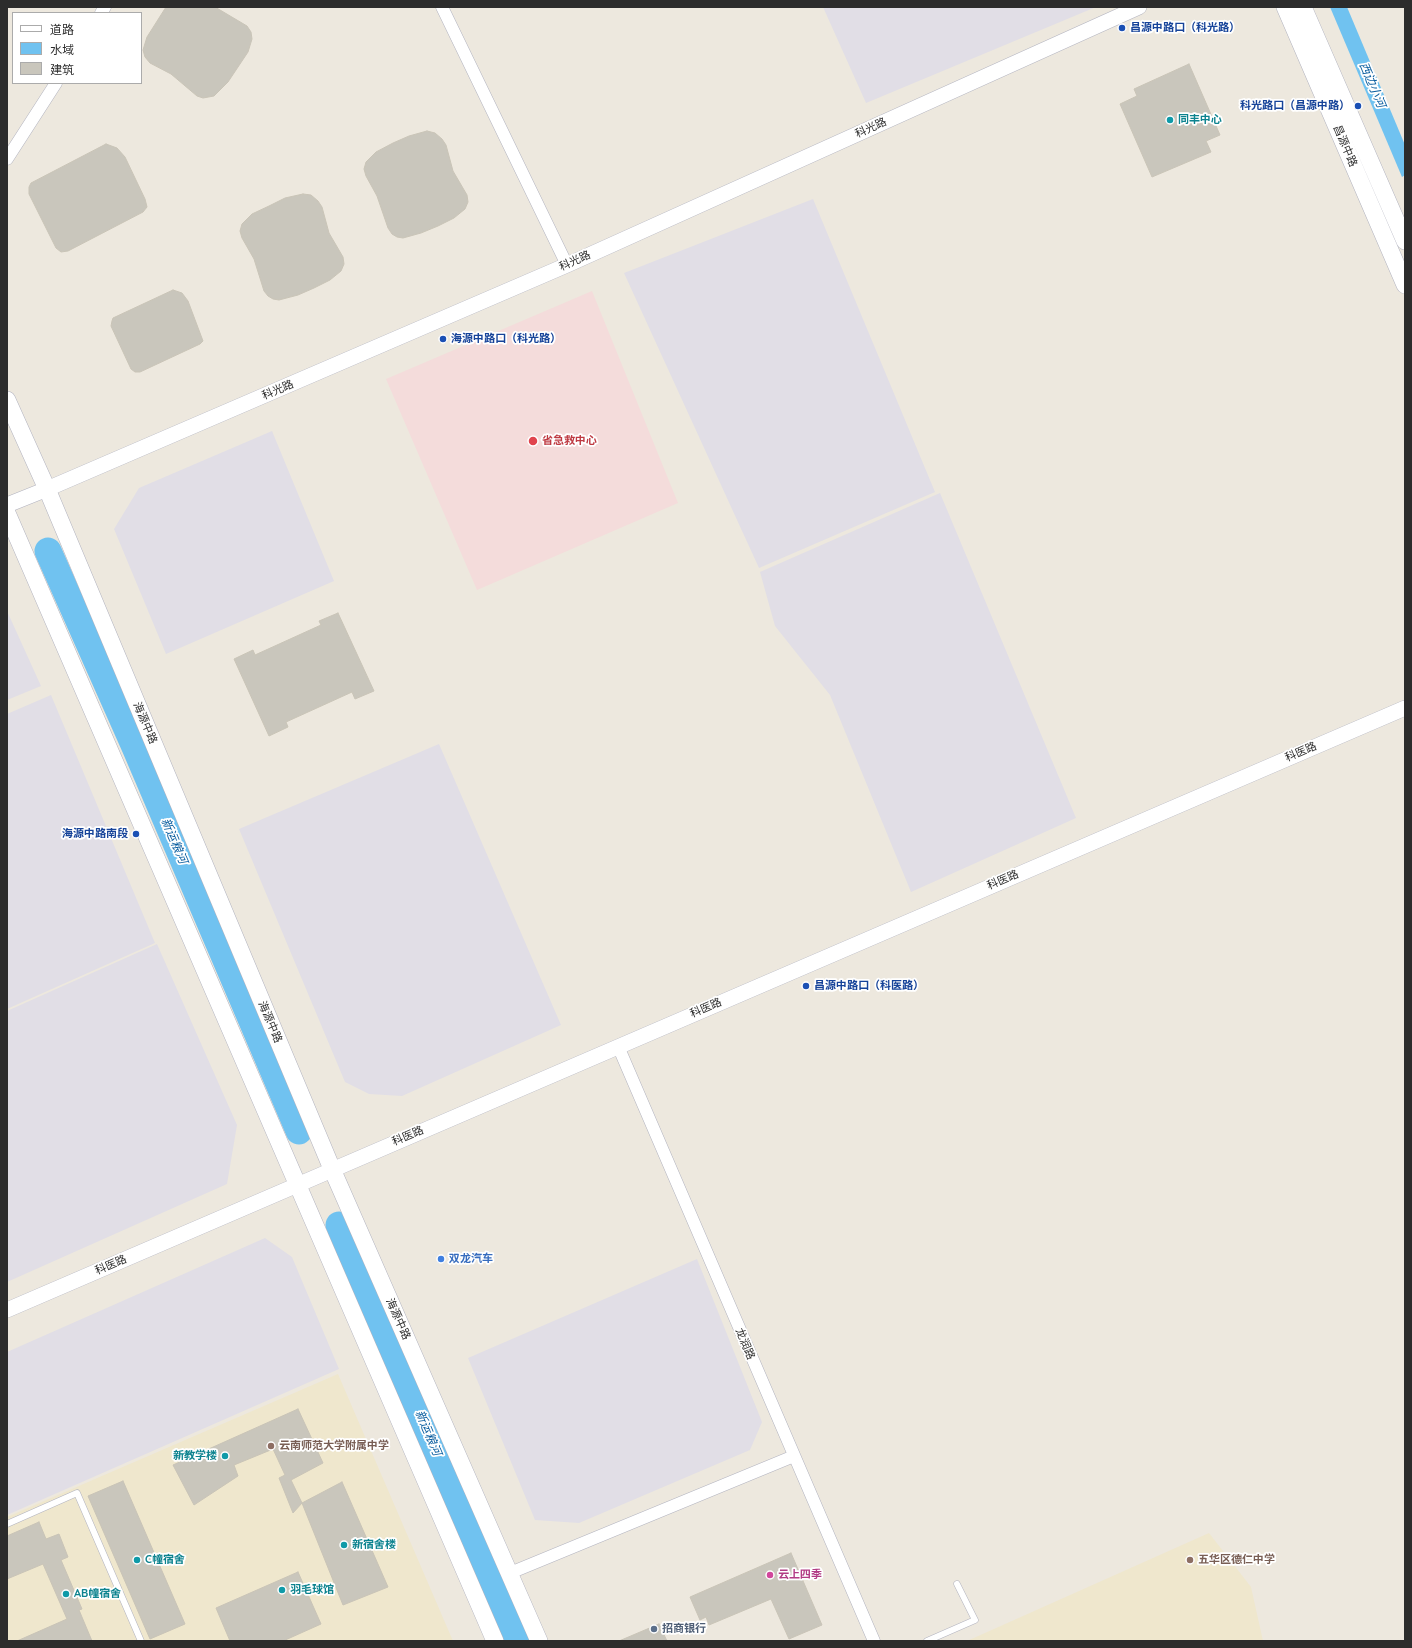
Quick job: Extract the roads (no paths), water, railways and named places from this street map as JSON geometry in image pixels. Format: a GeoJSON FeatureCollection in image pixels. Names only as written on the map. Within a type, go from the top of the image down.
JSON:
{"type":"FeatureCollection","features":[{"type":"Feature","properties":{"kind":"main road","name":"昌源中路"},"geometry":{"type":"LineString","coordinates":[[1285,7],[1405,285]]}},
{"type":"Feature","properties":{"kind":"main road","name":"昌源中路"},"geometry":{"type":"LineString","coordinates":[[1303,7],[1405,241]]}},
{"type":"Feature","properties":{"kind":"main road","name":"海源中路"},"geometry":{"type":"LineString","coordinates":[[7,400],[47,489],[332,1169],[539,1641]]}},
{"type":"Feature","properties":{"kind":"main road"},"geometry":{"type":"LineString","coordinates":[[7,513],[495,1641]]}},
{"type":"Feature","properties":{"kind":"street"},"geometry":{"type":"LineString","coordinates":[[442,7],[567,265]]}},
{"type":"Feature","properties":{"kind":"street","name":"科光路"},"geometry":{"type":"LineString","coordinates":[[7,504],[47,489],[567,265],[1139,7]]}},
{"type":"Feature","properties":{"kind":"street"},"geometry":{"type":"LineString","coordinates":[[7,160],[55,84]]}},
{"type":"Feature","properties":{"kind":"street","name":"科医路"},"geometry":{"type":"LineString","coordinates":[[7,1310],[1405,708]]}},
{"type":"Feature","properties":{"kind":"street","name":"龙润路"},"geometry":{"type":"LineString","coordinates":[[618,1046],[874,1641]]}},
{"type":"Feature","properties":{"kind":"street"},"geometry":{"type":"LineString","coordinates":[[510,1573],[794,1456]]}},
{"type":"Feature","properties":{"kind":"lane"},"geometry":{"type":"LineString","coordinates":[[7,1524],[77,1494],[141,1641]]}},
{"type":"Feature","properties":{"kind":"lane"},"geometry":{"type":"LineString","coordinates":[[927,1641],[975,1620],[957,1584]]}},
{"type":"Feature","properties":{"kind":"water","name":"西边小河"},"geometry":{"type":"Polygon","coordinates":[[[1330,7],[1347,7],[1405,145],[1405,175],[1402,177],[1330,7]]]}},
{"type":"Feature","properties":{"kind":"waterway","name":"新运粮河"},"geometry":{"type":"LineString","coordinates":[[48,551],[135,747],[299,1131]]}},
{"type":"Feature","properties":{"kind":"waterway","name":"新运粮河"},"geometry":{"type":"LineString","coordinates":[[339,1225],[517,1641]]}},
{"type":"Feature","properties":{"kind":"place","name":"昌源中路口（科光路）"},"geometry":{"type":"Point","coordinates":[1122,28]}},
{"type":"Feature","properties":{"kind":"place","name":"科光路口（昌源中路）"},"geometry":{"type":"Point","coordinates":[1358,106]}},
{"type":"Feature","properties":{"kind":"place","name":"同丰中心"},"geometry":{"type":"Point","coordinates":[1170,120]}},
{"type":"Feature","properties":{"kind":"place","name":"海源中路口（科光路）"},"geometry":{"type":"Point","coordinates":[443,339]}},
{"type":"Feature","properties":{"kind":"place","name":"省急救中心"},"geometry":{"type":"Point","coordinates":[533,441]}},
{"type":"Feature","properties":{"kind":"place","name":"海源中路南段"},"geometry":{"type":"Point","coordinates":[136,834]}},
{"type":"Feature","properties":{"kind":"place","name":"昌源中路口（科医路）"},"geometry":{"type":"Point","coordinates":[806,986]}},
{"type":"Feature","properties":{"kind":"place","name":"双龙汽车"},"geometry":{"type":"Point","coordinates":[441,1259]}},
{"type":"Feature","properties":{"kind":"place","name":"云南师范大学附属中学"},"geometry":{"type":"Point","coordinates":[271,1446]}},
{"type":"Feature","properties":{"kind":"place","name":"新教学楼"},"geometry":{"type":"Point","coordinates":[225,1456]}},
{"type":"Feature","properties":{"kind":"place","name":"新宿舍楼"},"geometry":{"type":"Point","coordinates":[344,1545]}},
{"type":"Feature","properties":{"kind":"place","name":"C幢宿舍"},"geometry":{"type":"Point","coordinates":[137,1560]}},
{"type":"Feature","properties":{"kind":"place","name":"五华区德仁中学"},"geometry":{"type":"Point","coordinates":[1190,1560]}},
{"type":"Feature","properties":{"kind":"place","name":"云上四季"},"geometry":{"type":"Point","coordinates":[770,1575]}},
{"type":"Feature","properties":{"kind":"place","name":"羽毛球馆"},"geometry":{"type":"Point","coordinates":[282,1590]}},
{"type":"Feature","properties":{"kind":"place","name":"AB幢宿舍"},"geometry":{"type":"Point","coordinates":[66,1594]}},
{"type":"Feature","properties":{"kind":"place","name":"招商银行"},"geometry":{"type":"Point","coordinates":[654,1629]}}]}
